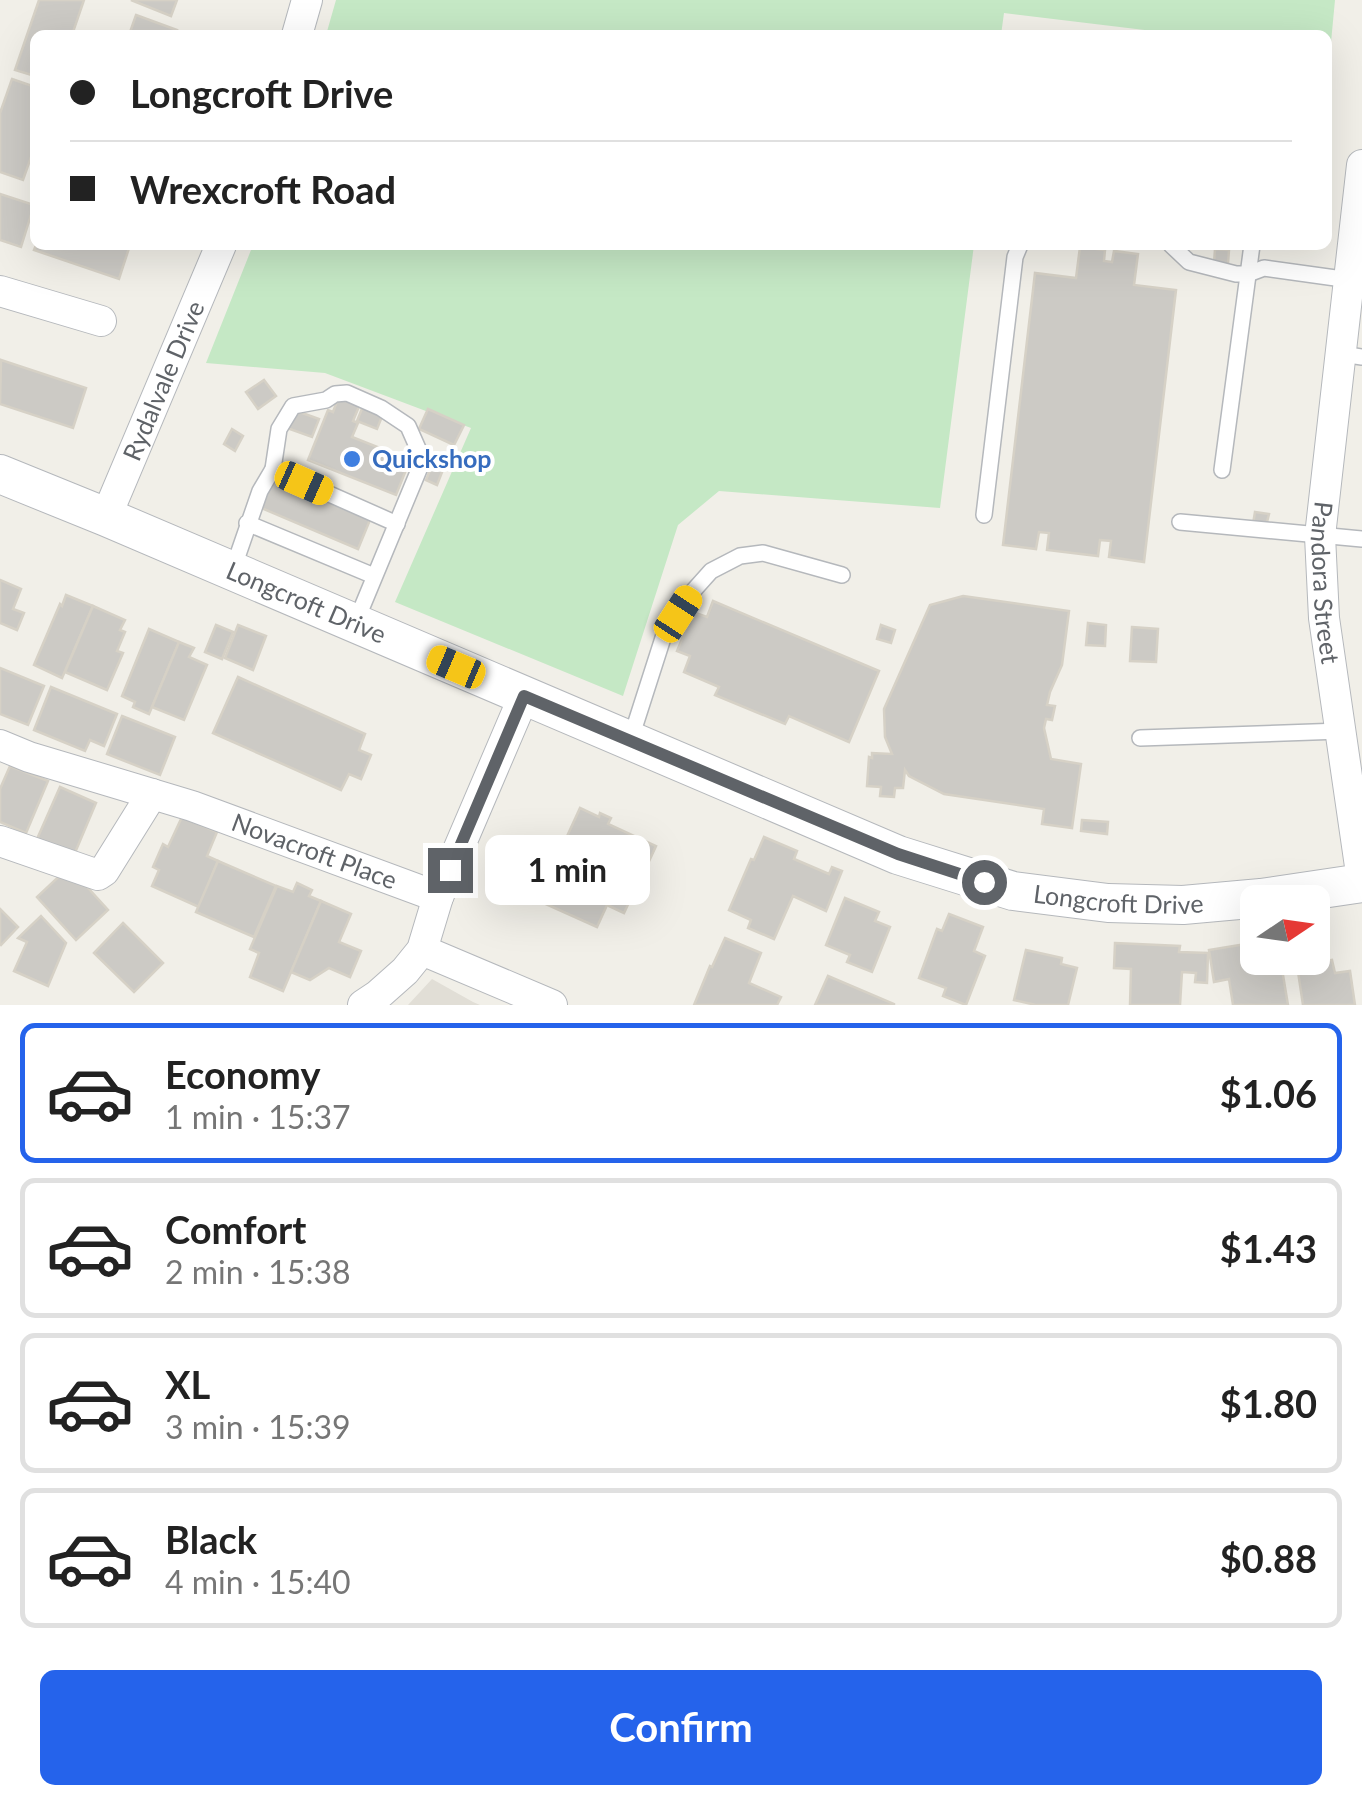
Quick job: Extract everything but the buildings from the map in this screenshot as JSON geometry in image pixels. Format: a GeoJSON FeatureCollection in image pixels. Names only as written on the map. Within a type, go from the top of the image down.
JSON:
{"type":"FeatureCollection","features":[{"type":"Feature","properties":{"kind":"street"},"geometry":{"type":"LineString","coordinates":[[299,30],[307,0]]}},
{"type":"Feature","properties":{"kind":"street","name":"Pandora Street"},"geometry":{"type":"LineString","coordinates":[[1362,164],[1350,280],[1352,356],[1323,495],[1320,536],[1324,618],[1362,881]]}},
{"type":"Feature","properties":{"kind":"street","name":"Rydalvale Drive"},"geometry":{"type":"LineString","coordinates":[[106,517],[219,250]]}},
{"type":"Feature","properties":{"kind":"street"},"geometry":{"type":"LineString","coordinates":[[0,291],[101,322]]}},
{"type":"Feature","properties":{"kind":"street","name":"Longcroft Drive"},"geometry":{"type":"LineString","coordinates":[[0,474],[898,854],[1014,891],[1108,903],[1183,906],[1362,881]]}},
{"type":"Feature","properties":{"kind":"street"},"geometry":{"type":"LineString","coordinates":[[362,1005],[378,995],[422,950],[438,898],[524,696]]}},
{"type":"Feature","properties":{"kind":"street","name":"Novacroft Place"},"geometry":{"type":"LineString","coordinates":[[0,745],[192,806],[438,898]]}},
{"type":"Feature","properties":{"kind":"street"},"geometry":{"type":"LineString","coordinates":[[0,841],[98,874],[104,872],[152,794]]}},
{"type":"Feature","properties":{"kind":"street"},"geometry":{"type":"LineString","coordinates":[[422,950],[552,1005]]}},
{"type":"Feature","properties":{"kind":"lane"},"geometry":{"type":"LineString","coordinates":[[984,515],[1018,250]]}},
{"type":"Feature","properties":{"kind":"lane"},"geometry":{"type":"LineString","coordinates":[[1176,250],[1189,262],[1236,274],[1256,271],[1350,280]]}},
{"type":"Feature","properties":{"kind":"lane"},"geometry":{"type":"LineString","coordinates":[[1222,470],[1256,271],[1250,250]]}},
{"type":"Feature","properties":{"kind":"lane"},"geometry":{"type":"LineString","coordinates":[[232,571],[260,491],[273,469],[279,429],[293,406],[347,393],[408,426],[423,460],[354,624]]}},
{"type":"Feature","properties":{"kind":"lane"},"geometry":{"type":"LineString","coordinates":[[273,469],[397,524]]}},
{"type":"Feature","properties":{"kind":"lane"},"geometry":{"type":"LineString","coordinates":[[1180,522],[1362,539]]}},
{"type":"Feature","properties":{"kind":"lane"},"geometry":{"type":"LineString","coordinates":[[248,523],[374,576]]}},
{"type":"Feature","properties":{"kind":"lane"},"geometry":{"type":"LineString","coordinates":[[630,741],[662,638],[694,590],[712,571],[740,556],[763,553],[842,575]]}},
{"type":"Feature","properties":{"kind":"lane"},"geometry":{"type":"LineString","coordinates":[[1140,738],[1341,731]]}},
{"type":"Feature","properties":{"kind":"shaded area"},"geometry":{"type":"Polygon","coordinates":[[[432,979],[473,1002],[480,1005],[408,1005],[432,979]]]}},
{"type":"Feature","properties":{"kind":"green space"},"geometry":{"type":"Polygon","coordinates":[[[336,0],[1335,0],[1332,32],[1145,30],[1004,13],[1002,30],[327,30],[336,0]]]}},
{"type":"Feature","properties":{"kind":"green space"},"geometry":{"type":"Polygon","coordinates":[[[251,250],[973,250],[940,508],[719,491],[678,525],[623,696],[395,602],[471,428],[325,373],[206,363],[251,250]]]}},
{"type":"Feature","properties":{"kind":"place","name":"Quickshop"},"geometry":{"type":"Point","coordinates":[352,459]}},
{"type":"Feature","properties":{"kind":"route"},"geometry":{"type":"LineString","coordinates":[[450,870],[524,696],[898,854],[984,882]]}}]}
